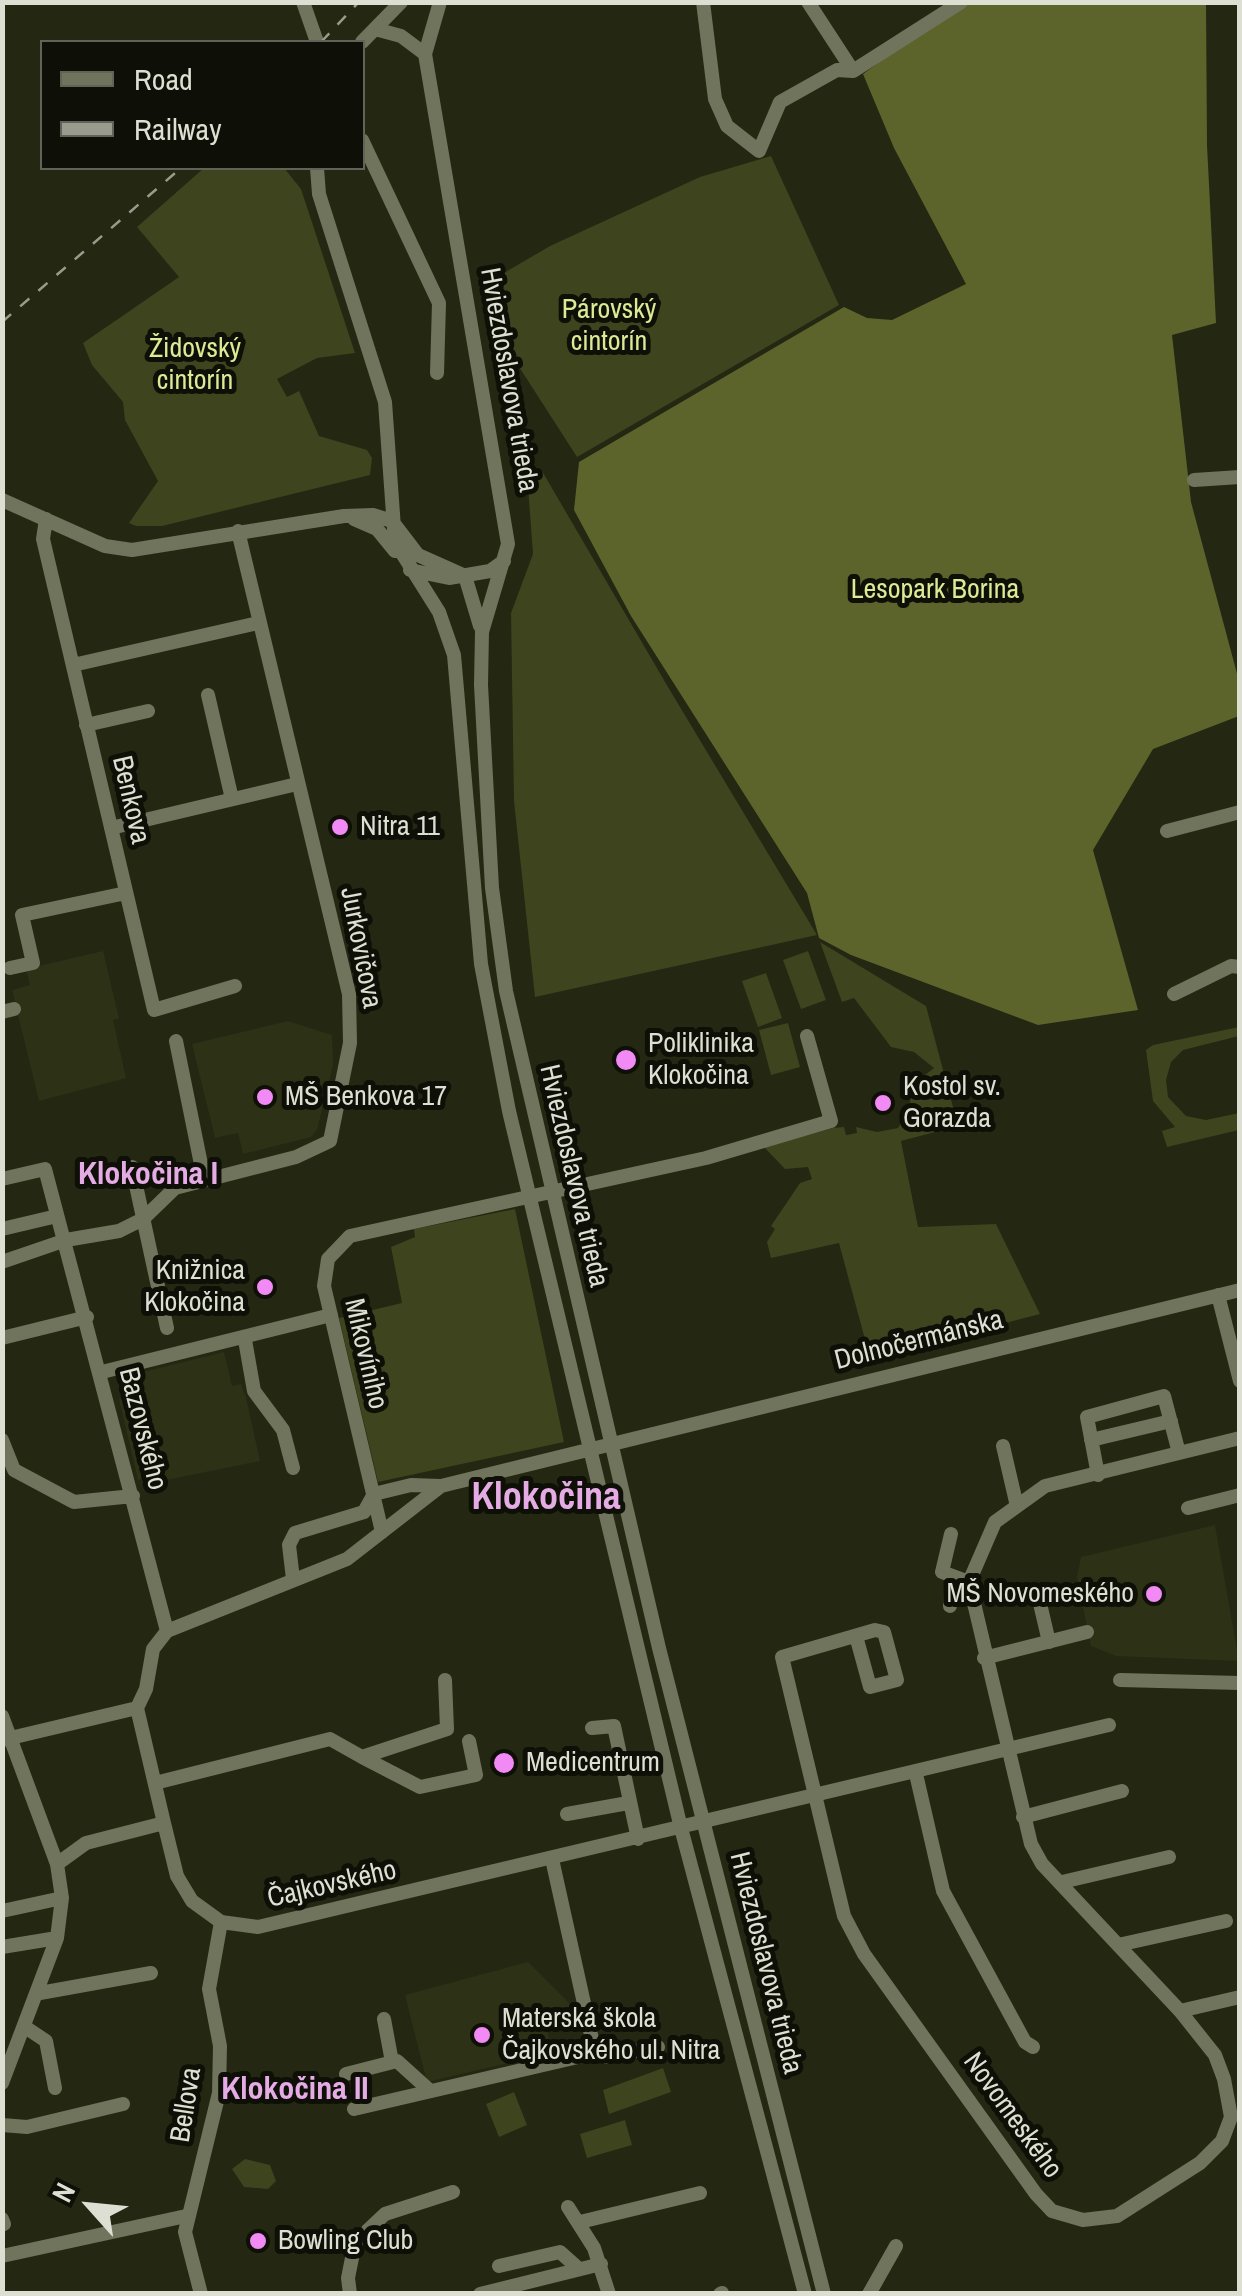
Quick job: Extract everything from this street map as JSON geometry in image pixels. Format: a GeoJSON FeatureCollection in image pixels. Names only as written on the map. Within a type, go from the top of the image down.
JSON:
{"type":"FeatureCollection","features":[{"type":"Feature","properties":{"kind":"street"},"geometry":{"type":"LineString","coordinates":[[303,2],[316,40]]}},
{"type":"Feature","properties":{"kind":"street"},"geometry":{"type":"LineString","coordinates":[[364,40],[400,2]]}},
{"type":"Feature","properties":{"kind":"street"},"geometry":{"type":"LineString","coordinates":[[375,29],[401,36],[425,54],[440,2]]}},
{"type":"Feature","properties":{"kind":"street"},"geometry":{"type":"LineString","coordinates":[[703,2],[715,99],[727,126],[759,151],[780,102],[837,70],[853,70],[953,5]]}},
{"type":"Feature","properties":{"kind":"street"},"geometry":{"type":"LineString","coordinates":[[808,2],[853,70]]}},
{"type":"Feature","properties":{"kind":"street","name":"Hviezdoslavova trieda"},"geometry":{"type":"LineString","coordinates":[[425,54],[506,512],[506,560],[482,632],[492,888],[512,1019],[659,1648],[824,2294]]}},
{"type":"Feature","properties":{"kind":"street"},"geometry":{"type":"LineString","coordinates":[[365,146],[439,303],[437,373]]}},
{"type":"Feature","properties":{"kind":"street","name":"Hviezdoslavova trieda"},"geometry":{"type":"LineString","coordinates":[[317,170],[318,194],[385,402],[392,522],[400,556],[438,612],[454,655],[481,964],[529,1196],[680,1828],[805,2294]]}},
{"type":"Feature","properties":{"kind":"street"},"geometry":{"type":"LineString","coordinates":[[1194,480],[1240,477]]}},
{"type":"Feature","properties":{"kind":"street"},"geometry":{"type":"LineString","coordinates":[[344,516],[376,505],[392,483]]}},
{"type":"Feature","properties":{"kind":"street"},"geometry":{"type":"LineString","coordinates":[[2,500],[105,546],[132,550],[344,516],[373,515],[392,522],[418,555],[465,576],[482,632]]}},
{"type":"Feature","properties":{"kind":"street"},"geometry":{"type":"LineString","coordinates":[[344,516],[377,529],[400,556]]}},
{"type":"Feature","properties":{"kind":"street","name":"Benkova"},"geometry":{"type":"LineString","coordinates":[[46,519],[43,539],[154,1010],[235,986]]}},
{"type":"Feature","properties":{"kind":"street","name":"Jurkovičova"},"geometry":{"type":"LineString","coordinates":[[2,1262],[66,1240],[119,1231],[143,1219],[175,1188],[296,1158],[330,1142],[350,1043],[350,994],[238,532]]}},
{"type":"Feature","properties":{"kind":"street"},"geometry":{"type":"LineString","coordinates":[[410,570],[428,576],[465,576],[490,571],[506,560]]}},
{"type":"Feature","properties":{"kind":"street"},"geometry":{"type":"LineString","coordinates":[[73,665],[258,623]]}},
{"type":"Feature","properties":{"kind":"street"},"geometry":{"type":"LineString","coordinates":[[208,695],[232,799]]}},
{"type":"Feature","properties":{"kind":"street"},"geometry":{"type":"LineString","coordinates":[[86,724],[148,711]]}},
{"type":"Feature","properties":{"kind":"street"},"geometry":{"type":"LineString","coordinates":[[111,828],[297,784]]}},
{"type":"Feature","properties":{"kind":"street"},"geometry":{"type":"LineString","coordinates":[[1167,830],[1240,812]]}},
{"type":"Feature","properties":{"kind":"street"},"geometry":{"type":"LineString","coordinates":[[10,968],[33,962],[22,915],[126,892]]}},
{"type":"Feature","properties":{"kind":"street"},"geometry":{"type":"LineString","coordinates":[[1174,994],[1231,966],[1240,967]]}},
{"type":"Feature","properties":{"kind":"street","name":"Mikovíniho"},"geometry":{"type":"LineString","coordinates":[[382,1532],[324,1286],[328,1259],[350,1236],[706,1158],[831,1121],[807,1036]]}},
{"type":"Feature","properties":{"kind":"street"},"geometry":{"type":"LineString","coordinates":[[176,1041],[204,1179]]}},
{"type":"Feature","properties":{"kind":"street"},"geometry":{"type":"LineString","coordinates":[[132,1167],[167,1328]]}},
{"type":"Feature","properties":{"kind":"street","name":"Bazovského"},"geometry":{"type":"LineString","coordinates":[[2,1179],[45,1169],[102,1372],[167,1630]]}},
{"type":"Feature","properties":{"kind":"street"},"geometry":{"type":"LineString","coordinates":[[2,1230],[57,1216]]}},
{"type":"Feature","properties":{"kind":"street","name":"Dolnočermánska"},"geometry":{"type":"LineString","coordinates":[[590,1447],[1240,1290]]}},
{"type":"Feature","properties":{"kind":"street"},"geometry":{"type":"LineString","coordinates":[[1218,1295],[1240,1381]]}},
{"type":"Feature","properties":{"kind":"street"},"geometry":{"type":"LineString","coordinates":[[102,1372],[331,1316]]}},
{"type":"Feature","properties":{"kind":"street"},"geometry":{"type":"LineString","coordinates":[[2,1338],[86,1317]]}},
{"type":"Feature","properties":{"kind":"street"},"geometry":{"type":"LineString","coordinates":[[245,1340],[254,1391],[283,1430],[293,1468]]}},
{"type":"Feature","properties":{"kind":"street"},"geometry":{"type":"LineString","coordinates":[[1098,1475],[1086,1416],[1164,1396],[1179,1453]]}},
{"type":"Feature","properties":{"kind":"street"},"geometry":{"type":"LineString","coordinates":[[1091,1440],[1171,1421]]}},
{"type":"Feature","properties":{"kind":"street"},"geometry":{"type":"LineString","coordinates":[[951,1534],[942,1572],[969,1582],[995,1522],[1016,1502],[1045,1486],[1240,1438]]}},
{"type":"Feature","properties":{"kind":"street"},"geometry":{"type":"LineString","coordinates":[[2,1440],[14,1470],[74,1502],[133,1496]]}},
{"type":"Feature","properties":{"kind":"street"},"geometry":{"type":"LineString","coordinates":[[1002,1446],[1016,1502]]}},
{"type":"Feature","properties":{"kind":"street"},"geometry":{"type":"LineString","coordinates":[[293,1579],[290,1545],[295,1533],[364,1512],[374,1494],[411,1485],[441,1486],[590,1447]]}},
{"type":"Feature","properties":{"kind":"street"},"geometry":{"type":"LineString","coordinates":[[221,1922],[192,1901],[178,1876],[164,1823],[137,1708],[146,1690],[154,1648],[167,1630],[348,1559],[441,1486]]}},
{"type":"Feature","properties":{"kind":"street"},"geometry":{"type":"LineString","coordinates":[[1188,1508],[1240,1495]]}},
{"type":"Feature","properties":{"kind":"street"},"geometry":{"type":"LineString","coordinates":[[950,1606],[951,1576]]}},
{"type":"Feature","properties":{"kind":"street","name":"Novomeského"},"geometry":{"type":"LineString","coordinates":[[856,1636],[782,1658],[812,1798],[844,1916],[864,1954],[1052,2211],[1082,2220],[1117,2216],[1200,2164],[1222,2141],[1231,2117],[1224,2079],[1215,2055],[1180,2011],[1042,1864],[1022,1816],[969,1582]]}},
{"type":"Feature","properties":{"kind":"street"},"geometry":{"type":"LineString","coordinates":[[1038,1595],[1049,1642]]}},
{"type":"Feature","properties":{"kind":"street"},"geometry":{"type":"LineString","coordinates":[[984,1658],[1087,1632]]}},
{"type":"Feature","properties":{"kind":"street"},"geometry":{"type":"LineString","coordinates":[[638,1654],[659,1648]]}},
{"type":"Feature","properties":{"kind":"street"},"geometry":{"type":"LineString","coordinates":[[362,1758],[447,1729],[444,1680]]}},
{"type":"Feature","properties":{"kind":"street"},"geometry":{"type":"LineString","coordinates":[[1120,1680],[1240,1682]]}},
{"type":"Feature","properties":{"kind":"street"},"geometry":{"type":"LineString","coordinates":[[8,1740],[137,1708]]}},
{"type":"Feature","properties":{"kind":"street"},"geometry":{"type":"LineString","coordinates":[[2,1716],[58,1864],[62,1898],[57,1938],[40,1993],[2,2083]]}},
{"type":"Feature","properties":{"kind":"street"},"geometry":{"type":"LineString","coordinates":[[592,1728],[614,1726],[638,1838]]}},
{"type":"Feature","properties":{"kind":"street"},"geometry":{"type":"LineString","coordinates":[[1007,1752],[1109,1726]]}},
{"type":"Feature","properties":{"kind":"street"},"geometry":{"type":"LineString","coordinates":[[155,1782],[330,1739],[420,1787],[476,1774],[469,1741]]}},
{"type":"Feature","properties":{"kind":"street","name":"Čajkovského"},"geometry":{"type":"LineString","coordinates":[[221,1922],[258,1928],[1007,1752]]}},
{"type":"Feature","properties":{"kind":"street"},"geometry":{"type":"LineString","coordinates":[[916,1774],[942,1891],[1025,2042],[1032,2048]]}},
{"type":"Feature","properties":{"kind":"street"},"geometry":{"type":"LineString","coordinates":[[1022,1816],[1122,1791]]}},
{"type":"Feature","properties":{"kind":"street"},"geometry":{"type":"LineString","coordinates":[[567,1814],[628,1802]]}},
{"type":"Feature","properties":{"kind":"street"},"geometry":{"type":"LineString","coordinates":[[58,1864],[86,1842],[164,1823]]}},
{"type":"Feature","properties":{"kind":"street"},"geometry":{"type":"LineString","coordinates":[[1062,1882],[1169,1857]]}},
{"type":"Feature","properties":{"kind":"street"},"geometry":{"type":"LineString","coordinates":[[552,1859],[595,2053],[602,2058],[658,2046]]}},
{"type":"Feature","properties":{"kind":"street"},"geometry":{"type":"LineString","coordinates":[[2,1911],[62,1898]]}},
{"type":"Feature","properties":{"kind":"street"},"geometry":{"type":"LineString","coordinates":[[1118,1945],[1226,1921]]}},
{"type":"Feature","properties":{"kind":"street","name":"Bellova"},"geometry":{"type":"LineString","coordinates":[[201,2294],[185,2232],[219,2093],[220,2046],[208,1989],[221,1922]]}},
{"type":"Feature","properties":{"kind":"street"},"geometry":{"type":"LineString","coordinates":[[2,1947],[57,1938]]}},
{"type":"Feature","properties":{"kind":"street"},"geometry":{"type":"LineString","coordinates":[[40,1993],[151,1973]]}},
{"type":"Feature","properties":{"kind":"street"},"geometry":{"type":"LineString","coordinates":[[1180,2011],[1240,1997]]}},
{"type":"Feature","properties":{"kind":"street"},"geometry":{"type":"LineString","coordinates":[[384,2018],[392,2062]]}},
{"type":"Feature","properties":{"kind":"street"},"geometry":{"type":"LineString","coordinates":[[25,2027],[46,2041],[56,2088]]}},
{"type":"Feature","properties":{"kind":"street"},"geometry":{"type":"LineString","coordinates":[[354,2110],[595,2053]]}},
{"type":"Feature","properties":{"kind":"street"},"geometry":{"type":"LineString","coordinates":[[346,2074],[398,2061],[428,2090]]}},
{"type":"Feature","properties":{"kind":"street"},"geometry":{"type":"LineString","coordinates":[[2,2125],[27,2127],[122,2104]]}},
{"type":"Feature","properties":{"kind":"street"},"geometry":{"type":"LineString","coordinates":[[350,2294],[348,2278],[353,2253],[368,2230],[385,2214],[453,2192]]}},
{"type":"Feature","properties":{"kind":"street"},"geometry":{"type":"LineString","coordinates":[[580,2222],[700,2193]]}},
{"type":"Feature","properties":{"kind":"street"},"geometry":{"type":"LineString","coordinates":[[568,2207],[601,2264],[609,2294]]}},
{"type":"Feature","properties":{"kind":"street"},"geometry":{"type":"LineString","coordinates":[[2,2256],[186,2216]]}},
{"type":"Feature","properties":{"kind":"street"},"geometry":{"type":"LineString","coordinates":[[869,2294],[896,2246]]}},
{"type":"Feature","properties":{"kind":"street"},"geometry":{"type":"LineString","coordinates":[[500,2266],[560,2252],[579,2269]]}},
{"type":"Feature","properties":{"kind":"street"},"geometry":{"type":"LineString","coordinates":[[480,2294],[601,2264]]}},
{"type":"Feature","properties":{"kind":"shaded area"},"geometry":{"type":"Polygon","coordinates":[[[103,951],[119,1018],[113,1020],[126,1078],[39,1101],[12,990],[30,985],[26,969],[103,951]]]}},
{"type":"Feature","properties":{"kind":"shaded area","name":"MŠ Benkova 17"},"geometry":{"type":"Polygon","coordinates":[[[288,1021],[332,1035],[333,1065],[317,1130],[311,1137],[243,1154],[238,1133],[215,1138],[192,1044],[288,1021]]]}},
{"type":"Feature","properties":{"kind":"shaded area"},"geometry":{"type":"Polygon","coordinates":[[[224,1352],[232,1386],[241,1384],[246,1398],[260,1461],[161,1481],[160,1475],[138,1480],[119,1399],[138,1394],[135,1374],[224,1352]]]}},
{"type":"Feature","properties":{"kind":"shaded area","name":"MŠ Novomeského"},"geometry":{"type":"Polygon","coordinates":[[[1215,1525],[1239,1661],[1116,1656],[1091,1646],[1077,1577],[1081,1557],[1215,1525]]]}},
{"type":"Feature","properties":{"kind":"shaded area","name":"Materská škola Čajkovského ul. Nitra"},"geometry":{"type":"Polygon","coordinates":[[[528,1962],[570,2004],[568,2015],[546,2021],[551,2053],[427,2082],[405,1995],[528,1962]]]}},
{"type":"Feature","properties":{"kind":"green space","name":"Lesopark Borina"},"geometry":{"type":"Polygon","coordinates":[[[960,3],[1206,3],[1207,145],[1216,323],[1172,335],[1191,502],[1239,681],[1239,716],[1153,749],[1093,850],[1138,1010],[1038,1025],[851,955],[819,938],[807,893],[631,616],[574,510],[579,462],[844,307],[867,318],[892,320],[966,284],[894,148],[863,74],[960,3]]]}},
{"type":"Feature","properties":{"kind":"green space","name":"Párovský cintorín"},"geometry":{"type":"Polygon","coordinates":[[[771,156],[839,305],[577,457],[494,328],[485,284],[550,246],[700,177],[771,156]]]}},
{"type":"Feature","properties":{"kind":"green space","name":"Židovský cintorín"},"geometry":{"type":"Polygon","coordinates":[[[202,170],[286,170],[301,189],[355,353],[317,358],[277,379],[287,397],[299,391],[319,436],[367,450],[372,458],[370,475],[162,526],[129,523],[158,481],[125,420],[123,402],[92,365],[83,343],[179,277],[137,227],[202,170]]]}},
{"type":"Feature","properties":{"kind":"green space"},"geometry":{"type":"Polygon","coordinates":[[[542,471],[817,935],[535,997],[514,801],[511,613],[533,554],[527,473],[542,471]]]}},
{"type":"Feature","properties":{"kind":"green space"},"geometry":{"type":"Polygon","coordinates":[[[820,942],[926,1006],[958,1126],[901,1141],[918,1227],[996,1224],[1040,1314],[870,1358],[839,1243],[771,1258],[767,1242],[775,1229],[771,1226],[800,1183],[812,1179],[808,1167],[785,1169],[764,1147],[833,1128],[844,1127],[846,1135],[857,1133],[856,1127],[877,1132],[898,1128],[909,1110],[912,1085],[934,1068],[914,1052],[891,1047],[854,998],[842,1002],[820,942]]]}},
{"type":"Feature","properties":{"kind":"green space"},"geometry":{"type":"Polygon","coordinates":[[[808,951],[826,1000],[801,1009],[783,960],[808,951]]]}},
{"type":"Feature","properties":{"kind":"green space"},"geometry":{"type":"Polygon","coordinates":[[[766,973],[782,1018],[758,1027],[742,981],[766,973]]]}},
{"type":"Feature","properties":{"kind":"green space"},"geometry":{"type":"Polygon","coordinates":[[[788,1023],[800,1067],[771,1075],[759,1030],[788,1023]]]}},
{"type":"Feature","properties":{"kind":"green space"},"geometry":{"type":"Polygon","coordinates":[[[1239,1027],[1239,1036],[1183,1050],[1171,1062],[1166,1080],[1168,1097],[1186,1116],[1206,1120],[1239,1113],[1239,1130],[1167,1147],[1162,1131],[1175,1127],[1153,1101],[1146,1050],[1153,1045],[1239,1027]]]}},
{"type":"Feature","properties":{"kind":"green space"},"geometry":{"type":"Polygon","coordinates":[[[515,1209],[564,1442],[378,1482],[339,1318],[402,1303],[391,1247],[415,1237],[414,1229],[515,1209]]]}},
{"type":"Feature","properties":{"kind":"green space"},"geometry":{"type":"Polygon","coordinates":[[[663,2068],[671,2092],[609,2114],[603,2090],[663,2068]]]}},
{"type":"Feature","properties":{"kind":"green space"},"geometry":{"type":"Polygon","coordinates":[[[514,2092],[527,2125],[499,2137],[486,2104],[514,2092]]]}},
{"type":"Feature","properties":{"kind":"green space"},"geometry":{"type":"Polygon","coordinates":[[[625,2120],[632,2145],[587,2158],[580,2134],[625,2120]]]}},
{"type":"Feature","properties":{"kind":"green space"},"geometry":{"type":"Polygon","coordinates":[[[245,2159],[270,2165],[276,2181],[268,2189],[244,2187],[232,2169],[245,2159]]]}},
{"type":"Feature","properties":{"kind":"railway"},"geometry":{"type":"LineString","coordinates":[[323,40],[359,2]]}},
{"type":"Feature","properties":{"kind":"railway"},"geometry":{"type":"LineString","coordinates":[[2,322],[179,170]]}},
{"type":"Feature","properties":{"kind":"place","name":"Nitra 11"},"geometry":{"type":"Point","coordinates":[340,827]}},
{"type":"Feature","properties":{"kind":"place","name":"Poliklinika Klokočina"},"geometry":{"type":"Point","coordinates":[626,1060]}},
{"type":"Feature","properties":{"kind":"place","name":"MŠ Benkova 17"},"geometry":{"type":"Point","coordinates":[265,1097]}},
{"type":"Feature","properties":{"kind":"place","name":"Kostol sv. Gorazda"},"geometry":{"type":"Point","coordinates":[883,1103]}},
{"type":"Feature","properties":{"kind":"place","name":"Knižnica Klokočina"},"geometry":{"type":"Point","coordinates":[265,1287]}},
{"type":"Feature","properties":{"kind":"place","name":"MŠ Novomeského"},"geometry":{"type":"Point","coordinates":[1154,1594]}},
{"type":"Feature","properties":{"kind":"place","name":"Medicentrum"},"geometry":{"type":"Point","coordinates":[504,1763]}},
{"type":"Feature","properties":{"kind":"place","name":"Materská škola Čajkovského ul. Nitra"},"geometry":{"type":"Point","coordinates":[482,2035]}},
{"type":"Feature","properties":{"kind":"place","name":"Bowling Club"},"geometry":{"type":"Point","coordinates":[258,2241]}},
{"type":"Feature","properties":{"kind":"district","name":"Klokočina I"},"geometry":{"type":"Point","coordinates":[148,1175]}},
{"type":"Feature","properties":{"kind":"district","name":"Klokočina"},"geometry":{"type":"Point","coordinates":[546,1499]}},
{"type":"Feature","properties":{"kind":"district","name":"Klokočina II"},"geometry":{"type":"Point","coordinates":[295,2090]}}]}
